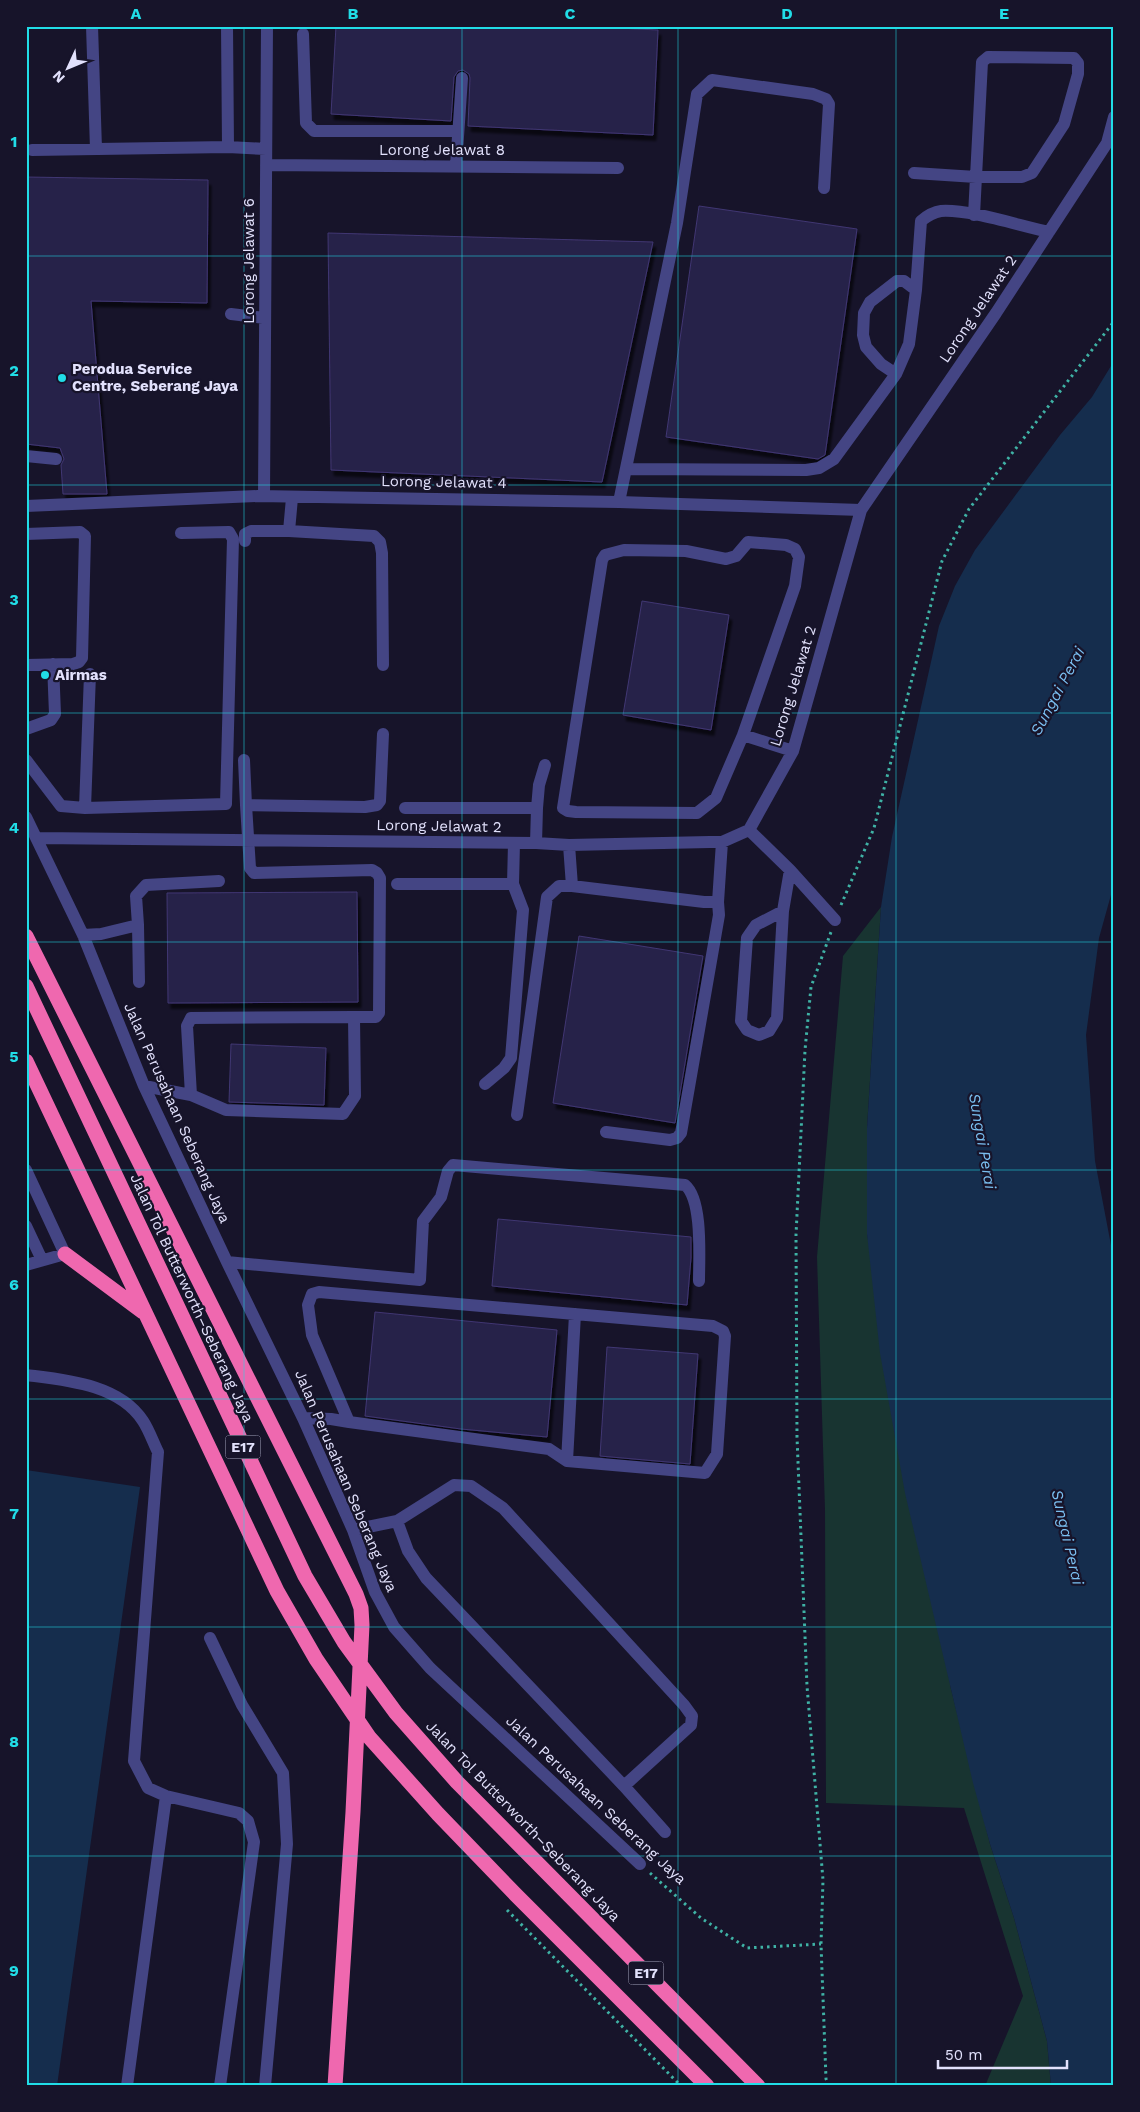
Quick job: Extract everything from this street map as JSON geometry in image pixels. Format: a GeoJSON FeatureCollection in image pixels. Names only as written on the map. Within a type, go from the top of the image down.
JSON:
{"type":"FeatureCollection","features":[{"type":"Feature","properties":{"kind":"highway"},"geometry":{"type":"LineString","coordinates":[[26,936],[356,1594],[361,1608],[362,1625],[352,1822],[335,2086]]}},
{"type":"Feature","properties":{"kind":"highway","name":"Jalan Tol Butterworth–Seberang Jaya"},"geometry":{"type":"LineString","coordinates":[[26,986],[305,1576],[344,1642],[396,1713],[456,1782],[758,2086]]}},
{"type":"Feature","properties":{"kind":"highway","name":"E17"},"geometry":{"type":"LineString","coordinates":[[26,1061],[277,1591],[316,1659],[369,1737],[438,1814],[516,1896],[707,2086]]}},
{"type":"Feature","properties":{"kind":"highway"},"geometry":{"type":"LineString","coordinates":[[66,1254],[144,1313]]}},
{"type":"Feature","properties":{"kind":"street"},"geometry":{"type":"LineString","coordinates":[[92,26],[96,149]]}},
{"type":"Feature","properties":{"kind":"street"},"geometry":{"type":"LineString","coordinates":[[227,26],[228,147]]}},
{"type":"Feature","properties":{"kind":"street","name":"Lorong Jelawat 6"},"geometry":{"type":"LineString","coordinates":[[264,496],[267,26]]}},
{"type":"Feature","properties":{"kind":"street"},"geometry":{"type":"LineString","coordinates":[[303,34],[306,123],[314,131],[458,131]]}},
{"type":"Feature","properties":{"kind":"street"},"geometry":{"type":"LineString","coordinates":[[914,172],[976,177],[1022,177],[1032,173],[1064,124],[1078,74],[1078,63],[1074,58],[984,58],[982,62],[976,177],[974,215]]}},
{"type":"Feature","properties":{"kind":"street"},"geometry":{"type":"LineString","coordinates":[[456,166],[462,78]]}},
{"type":"Feature","properties":{"kind":"street"},"geometry":{"type":"LineString","coordinates":[[619,502],[677,223],[697,94],[712,80],[813,94],[826,99],[829,104],[824,188]]}},
{"type":"Feature","properties":{"kind":"street","name":"Lorong Jelawat 2"},"geometry":{"type":"LineString","coordinates":[[38,838],[536,843],[569,845],[722,842],[749,830],[792,751],[861,510],[1107,143],[1114,117]]}},
{"type":"Feature","properties":{"kind":"street"},"geometry":{"type":"LineString","coordinates":[[32,150],[228,147],[266,149]]}},
{"type":"Feature","properties":{"kind":"street","name":"Lorong Jelawat 8"},"geometry":{"type":"LineString","coordinates":[[266,165],[618,168]]}},
{"type":"Feature","properties":{"kind":"street"},"geometry":{"type":"LineString","coordinates":[[626,469],[806,470],[819,468],[834,459],[896,374],[909,344],[916,290],[921,222],[929,214],[942,211],[974,215],[1049,232]]}},
{"type":"Feature","properties":{"kind":"street"},"geometry":{"type":"LineString","coordinates":[[896,374],[882,364],[866,347],[863,335],[864,313],[870,302],[897,281],[904,281],[916,290]]}},
{"type":"Feature","properties":{"kind":"street"},"geometry":{"type":"LineString","coordinates":[[231,314],[265,318]]}},
{"type":"Feature","properties":{"kind":"street"},"geometry":{"type":"LineString","coordinates":[[26,456],[56,460]]}},
{"type":"Feature","properties":{"kind":"street","name":"Lorong Jelawat 4"},"geometry":{"type":"LineString","coordinates":[[26,506],[264,496],[292,498],[619,502],[861,510]]}},
{"type":"Feature","properties":{"kind":"street"},"geometry":{"type":"LineString","coordinates":[[289,531],[292,498]]}},
{"type":"Feature","properties":{"kind":"street"},"geometry":{"type":"LineString","coordinates":[[245,541],[245,534],[251,531],[289,531],[374,536],[380,542],[382,552],[382,665]]}},
{"type":"Feature","properties":{"kind":"street"},"geometry":{"type":"LineString","coordinates":[[26,534],[80,532],[85,536],[82,658],[79,662],[73,664],[26,665]]}},
{"type":"Feature","properties":{"kind":"street"},"geometry":{"type":"LineString","coordinates":[[26,760],[61,806],[85,808],[226,804],[233,539],[229,532],[181,533]]}},
{"type":"Feature","properties":{"kind":"street"},"geometry":{"type":"LineString","coordinates":[[748,542],[786,545],[795,549],[799,558],[795,586],[743,734],[716,798],[697,813],[576,812],[563,808],[602,560],[605,555],[624,550],[686,551],[726,558],[736,556],[748,542]]}},
{"type":"Feature","properties":{"kind":"street"},"geometry":{"type":"LineString","coordinates":[[26,729],[51,720],[55,714],[53,664]]}},
{"type":"Feature","properties":{"kind":"street"},"geometry":{"type":"LineString","coordinates":[[85,808],[90,674]]}},
{"type":"Feature","properties":{"kind":"street"},"geometry":{"type":"LineString","coordinates":[[246,805],[365,807],[377,804],[380,800],[383,734]]}},
{"type":"Feature","properties":{"kind":"street"},"geometry":{"type":"LineString","coordinates":[[743,734],[792,751]]}},
{"type":"Feature","properties":{"kind":"street"},"geometry":{"type":"LineString","coordinates":[[191,1095],[187,1026],[191,1018],[376,1018],[379,1014],[380,878],[372,870],[254,872],[250,868],[244,760]]}},
{"type":"Feature","properties":{"kind":"street"},"geometry":{"type":"LineString","coordinates":[[536,843],[539,785],[545,765]]}},
{"type":"Feature","properties":{"kind":"street"},"geometry":{"type":"LineString","coordinates":[[405,808],[537,808]]}},
{"type":"Feature","properties":{"kind":"street","name":"Jalan Perusahaan Seberang Jaya"},"geometry":{"type":"LineString","coordinates":[[26,817],[38,838],[82,935],[144,1086],[303,1418],[353,1530],[375,1592],[394,1627],[430,1668],[640,1864]]}},
{"type":"Feature","properties":{"kind":"street"},"geometry":{"type":"LineString","coordinates":[[749,830],[790,870],[835,920]]}},
{"type":"Feature","properties":{"kind":"street"},"geometry":{"type":"LineString","coordinates":[[606,1132],[670,1140],[677,1138],[681,1133],[719,915],[718,902],[722,842]]}},
{"type":"Feature","properties":{"kind":"street"},"geometry":{"type":"LineString","coordinates":[[485,1084],[504,1068],[512,1058],[523,910],[512,884],[514,843]]}},
{"type":"Feature","properties":{"kind":"street"},"geometry":{"type":"LineString","coordinates":[[569,845],[572,886]]}},
{"type":"Feature","properties":{"kind":"street"},"geometry":{"type":"LineString","coordinates":[[783,911],[756,925],[747,938],[741,1021],[747,1030],[759,1035],[769,1031],[777,1018],[783,911],[790,870]]}},
{"type":"Feature","properties":{"kind":"street"},"geometry":{"type":"LineString","coordinates":[[139,982],[136,896],[146,885],[219,881]]}},
{"type":"Feature","properties":{"kind":"street"},"geometry":{"type":"LineString","coordinates":[[397,884],[512,884]]}},
{"type":"Feature","properties":{"kind":"street"},"geometry":{"type":"LineString","coordinates":[[517,1115],[547,896],[559,886],[572,886],[704,902],[718,902]]}},
{"type":"Feature","properties":{"kind":"street"},"geometry":{"type":"LineString","coordinates":[[82,935],[101,934],[138,925]]}},
{"type":"Feature","properties":{"kind":"street"},"geometry":{"type":"LineString","coordinates":[[144,1086],[191,1095],[226,1110],[342,1114],[355,1096],[354,1017]]}},
{"type":"Feature","properties":{"kind":"street"},"geometry":{"type":"LineString","coordinates":[[227,1262],[420,1280],[423,1221],[441,1197],[448,1171],[453,1165],[685,1185],[693,1195],[700,1237],[699,1280]]}},
{"type":"Feature","properties":{"kind":"street"},"geometry":{"type":"LineString","coordinates":[[26,1170],[66,1254],[26,1265]]}},
{"type":"Feature","properties":{"kind":"street"},"geometry":{"type":"LineString","coordinates":[[26,1226],[42,1260]]}},
{"type":"Feature","properties":{"kind":"street"},"geometry":{"type":"LineString","coordinates":[[303,1418],[349,1422],[549,1449],[567,1461],[704,1473],[717,1454],[723,1330],[713,1326],[328,1293],[312,1294],[308,1305],[312,1335],[349,1422]]}},
{"type":"Feature","properties":{"kind":"street"},"geometry":{"type":"LineString","coordinates":[[567,1461],[575,1314]]}},
{"type":"Feature","properties":{"kind":"street"},"geometry":{"type":"LineString","coordinates":[[26,1375],[85,1383],[121,1399],[142,1420],[158,1452],[134,1761],[148,1788],[166,1796],[239,1813],[248,1821],[254,1842],[220,2086]]}},
{"type":"Feature","properties":{"kind":"street"},"geometry":{"type":"LineString","coordinates":[[353,1530],[397,1521],[454,1485],[471,1486],[503,1508],[692,1716],[691,1726],[624,1786]]}},
{"type":"Feature","properties":{"kind":"street"},"geometry":{"type":"LineString","coordinates":[[397,1521],[408,1551],[426,1578],[666,1832]]}},
{"type":"Feature","properties":{"kind":"street"},"geometry":{"type":"LineString","coordinates":[[210,1638],[242,1705],[283,1774],[288,1844],[265,2086]]}},
{"type":"Feature","properties":{"kind":"street"},"geometry":{"type":"LineString","coordinates":[[127,2086],[166,1796]]}},
{"type":"Feature","properties":{"kind":"path"},"geometry":{"type":"LineString","coordinates":[[829,2086],[826,2079],[821,1944],[823,1880],[807,1686],[797,1437],[796,1235],[805,1050],[811,987],[835,920],[874,828],[942,561],[969,510],[1036,424],[1114,318]]}},
{"type":"Feature","properties":{"kind":"path","name":"Jalan Perusahaan Seberang Jaya"},"geometry":{"type":"LineString","coordinates":[[640,1864],[701,1918],[747,1948],[821,1944]]}},
{"type":"Feature","properties":{"kind":"path"},"geometry":{"type":"LineString","coordinates":[[509,1914],[681,2086]]}},
{"type":"Feature","properties":{"kind":"green space"},"geometry":{"type":"Polygon","coordinates":[[[881,907],[867,1128],[867,1234],[951,1689],[990,1844],[1014,1918],[1047,2041],[1051,2086],[985,2086],[1023,1996],[964,1808],[826,1803],[825,1509],[817,1257],[843,956],[881,907]]]}},
{"type":"Feature","properties":{"kind":"water","name":"Sungai Perai"},"geometry":{"type":"Polygon","coordinates":[[[1114,361],[1114,884],[1099,938],[1086,1035],[1095,1161],[1114,1261],[1114,2086],[1051,2086],[1047,2041],[1014,1918],[973,1783],[905,1493],[880,1353],[867,1234],[867,1128],[881,907],[892,837],[939,626],[955,586],[975,550],[1060,435],[1092,397],[1114,361]]]}},
{"type":"Feature","properties":{"kind":"water"},"geometry":{"type":"Polygon","coordinates":[[[26,1470],[140,1487],[57,2086],[26,2086],[26,1470]]]}},
{"type":"Feature","properties":{"kind":"building"},"geometry":{"type":"Polygon","coordinates":[[[336,26],[577,26],[658,30],[653,135],[468,126],[470,78],[469,74],[463,70],[458,71],[454,77],[451,121],[331,114],[336,26]]]}},
{"type":"Feature","properties":{"kind":"building"},"geometry":{"type":"Polygon","coordinates":[[[26,177],[208,180],[207,303],[91,301],[107,494],[63,494],[61,465],[64,459],[60,448],[26,444],[26,177]]]}},
{"type":"Feature","properties":{"kind":"building"},"geometry":{"type":"Polygon","coordinates":[[[699,206],[857,229],[825,455],[818,459],[666,437],[699,206]]]}},
{"type":"Feature","properties":{"kind":"building"},"geometry":{"type":"Polygon","coordinates":[[[328,233],[653,242],[602,482],[331,470],[328,233]]]}},
{"type":"Feature","properties":{"kind":"building"},"geometry":{"type":"Polygon","coordinates":[[[642,601],[729,615],[711,730],[623,715],[642,601]]]}},
{"type":"Feature","properties":{"kind":"building"},"geometry":{"type":"Polygon","coordinates":[[[357,892],[358,1002],[168,1003],[167,893],[357,892]]]}},
{"type":"Feature","properties":{"kind":"building"},"geometry":{"type":"Polygon","coordinates":[[[579,936],[703,956],[675,1123],[553,1103],[579,936]]]}},
{"type":"Feature","properties":{"kind":"building"},"geometry":{"type":"Polygon","coordinates":[[[231,1044],[326,1048],[324,1105],[229,1102],[231,1044]]]}},
{"type":"Feature","properties":{"kind":"building"},"geometry":{"type":"Polygon","coordinates":[[[498,1219],[691,1237],[687,1305],[492,1286],[498,1219]]]}},
{"type":"Feature","properties":{"kind":"building"},"geometry":{"type":"Polygon","coordinates":[[[375,1312],[557,1330],[547,1437],[461,1429],[365,1416],[375,1312]]]}},
{"type":"Feature","properties":{"kind":"building"},"geometry":{"type":"Polygon","coordinates":[[[607,1347],[698,1354],[690,1464],[600,1456],[607,1347]]]}},
{"type":"Feature","properties":{"kind":"place","name":"Perodua Service Centre, Seberang Jaya"},"geometry":{"type":"Point","coordinates":[62,378]}},
{"type":"Feature","properties":{"kind":"place","name":"Airmas"},"geometry":{"type":"Point","coordinates":[45,675]}}]}
